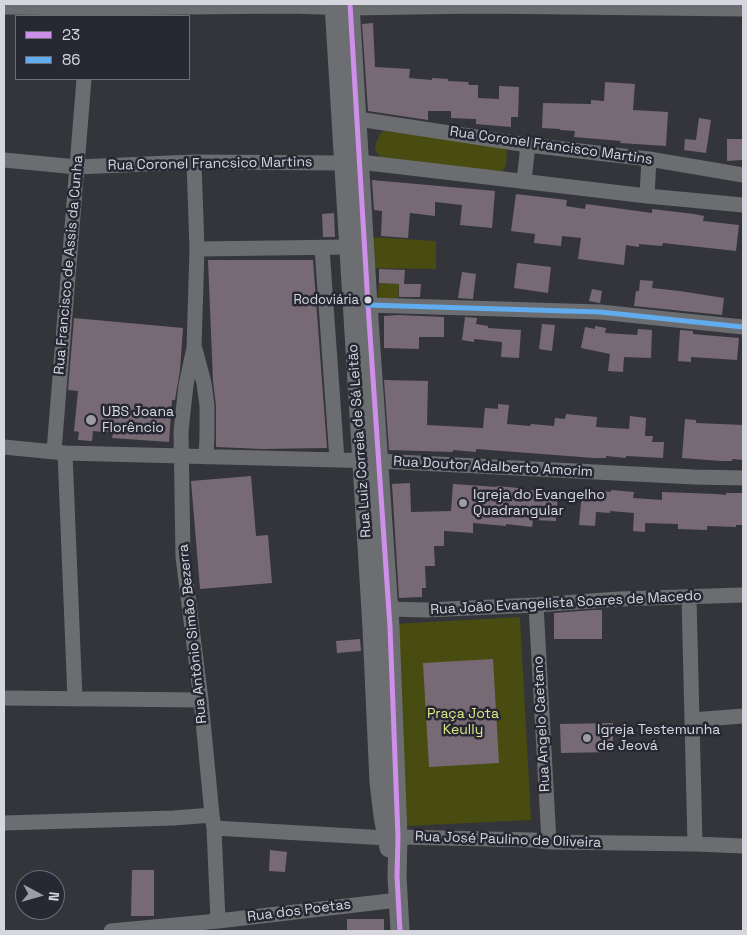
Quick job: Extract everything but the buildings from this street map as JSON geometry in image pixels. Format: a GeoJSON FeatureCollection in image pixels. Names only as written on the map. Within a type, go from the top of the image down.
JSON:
{"type":"FeatureCollection","features":[{"type":"Feature","properties":{"kind":"main road","name":"Rua Luiz Correia de Sá Leitão"},"geometry":{"type":"LineString","coordinates":[[342,6],[358,119],[352,162],[348,247],[370,461],[390,627],[392,838],[397,876],[400,931]]}},
{"type":"Feature","properties":{"kind":"main road","name":"Rua Luiz Correia de Sá Leitão"},"geometry":{"type":"LineString","coordinates":[[342,6],[352,162],[368,305],[372,628],[379,782],[383,816],[392,838]]}},
{"type":"Feature","properties":{"kind":"street"},"geometry":{"type":"LineString","coordinates":[[4,6],[88,12],[289,6],[480,5],[743,9]]}},
{"type":"Feature","properties":{"kind":"street","name":"Rua Francisco de Assis da Cunha"},"geometry":{"type":"LineString","coordinates":[[75,699],[60,452],[84,80]]}},
{"type":"Feature","properties":{"kind":"street","name":"Rua Coronel Francisco Martins"},"geometry":{"type":"LineString","coordinates":[[358,119],[528,145],[649,159],[743,175]]}},
{"type":"Feature","properties":{"kind":"street"},"geometry":{"type":"LineString","coordinates":[[524,181],[528,145]]}},
{"type":"Feature","properties":{"kind":"street"},"geometry":{"type":"LineString","coordinates":[[647,196],[649,159]]}},
{"type":"Feature","properties":{"kind":"street"},"geometry":{"type":"LineString","coordinates":[[4,160],[77,167]]}},
{"type":"Feature","properties":{"kind":"street","name":"Rua Coronel Francsico Martins"},"geometry":{"type":"LineString","coordinates":[[77,167],[194,162],[352,162]]}},
{"type":"Feature","properties":{"kind":"street","name":"Rua Antônio Simão Bezerra"},"geometry":{"type":"LineString","coordinates":[[194,162],[197,250],[194,348],[186,385],[180,456],[183,557],[201,700],[213,822],[218,921]]}},
{"type":"Feature","properties":{"kind":"street"},"geometry":{"type":"LineString","coordinates":[[352,162],[647,196],[743,205]]}},
{"type":"Feature","properties":{"kind":"street"},"geometry":{"type":"LineString","coordinates":[[197,250],[348,247]]}},
{"type":"Feature","properties":{"kind":"street"},"geometry":{"type":"LineString","coordinates":[[322,248],[337,460]]}},
{"type":"Feature","properties":{"kind":"street"},"geometry":{"type":"LineString","coordinates":[[368,305],[600,312],[743,327]]}},
{"type":"Feature","properties":{"kind":"street","name":"Rua Antônio Simão Bezerra"},"geometry":{"type":"LineString","coordinates":[[194,348],[204,383],[207,406],[206,457]]}},
{"type":"Feature","properties":{"kind":"street","name":"Rua Doutor Adalberto Amorim"},"geometry":{"type":"LineString","coordinates":[[4,447],[60,452],[370,461],[743,478]]}},
{"type":"Feature","properties":{"kind":"street","name":"Rua João Evangelista Soares de Macedo"},"geometry":{"type":"LineString","coordinates":[[388,609],[426,610],[620,599],[743,595]]}},
{"type":"Feature","properties":{"kind":"street"},"geometry":{"type":"LineString","coordinates":[[690,597],[695,844]]}},
{"type":"Feature","properties":{"kind":"street","name":"Rua Angelo Caetano"},"geometry":{"type":"LineString","coordinates":[[536,605],[549,842]]}},
{"type":"Feature","properties":{"kind":"street"},"geometry":{"type":"LineString","coordinates":[[4,698],[201,700]]}},
{"type":"Feature","properties":{"kind":"street"},"geometry":{"type":"LineString","coordinates":[[692,720],[743,716]]}},
{"type":"Feature","properties":{"kind":"street","name":"Rua José Paulino de Oliveira"},"geometry":{"type":"LineString","coordinates":[[4,822],[174,818],[392,838],[743,846]]}},
{"type":"Feature","properties":{"kind":"street","name":"Rua dos Poetas"},"geometry":{"type":"LineString","coordinates":[[111,931],[218,921],[398,900]]}},
{"type":"Feature","properties":{"kind":"green space"},"geometry":{"type":"Polygon","coordinates":[[[384,131],[503,146],[507,152],[506,165],[499,172],[382,158],[375,149],[380,134],[384,131]]]}},
{"type":"Feature","properties":{"kind":"green space"},"geometry":{"type":"Polygon","coordinates":[[[370,237],[436,241],[436,269],[371,268],[370,237]]]}},
{"type":"Feature","properties":{"kind":"green space"},"geometry":{"type":"Polygon","coordinates":[[[379,283],[399,284],[398,299],[378,298],[379,283]]]}},
{"type":"Feature","properties":{"kind":"green space","name":"Praça Jota Keully"},"geometry":{"type":"Polygon","coordinates":[[[520,617],[531,820],[405,826],[395,624],[520,617]]]}},
{"type":"Feature","properties":{"kind":"transit line","name":"23"},"geometry":{"type":"LineString","coordinates":[[350,4],[390,627],[400,931]]}},
{"type":"Feature","properties":{"kind":"transit line","name":"86"},"geometry":{"type":"LineString","coordinates":[[368,305],[600,312],[743,327]]}},
{"type":"Feature","properties":{"kind":"place","name":"Rodoviária"},"geometry":{"type":"Point","coordinates":[368,300]}},
{"type":"Feature","properties":{"kind":"place","name":"UBS Joana Florêncio"},"geometry":{"type":"Point","coordinates":[91,420]}},
{"type":"Feature","properties":{"kind":"place","name":"Igreja do Evangelho Quadrangular"},"geometry":{"type":"Point","coordinates":[463,503]}},
{"type":"Feature","properties":{"kind":"place","name":"Igreja Testemunha de Jeová"},"geometry":{"type":"Point","coordinates":[587,738]}}]}
